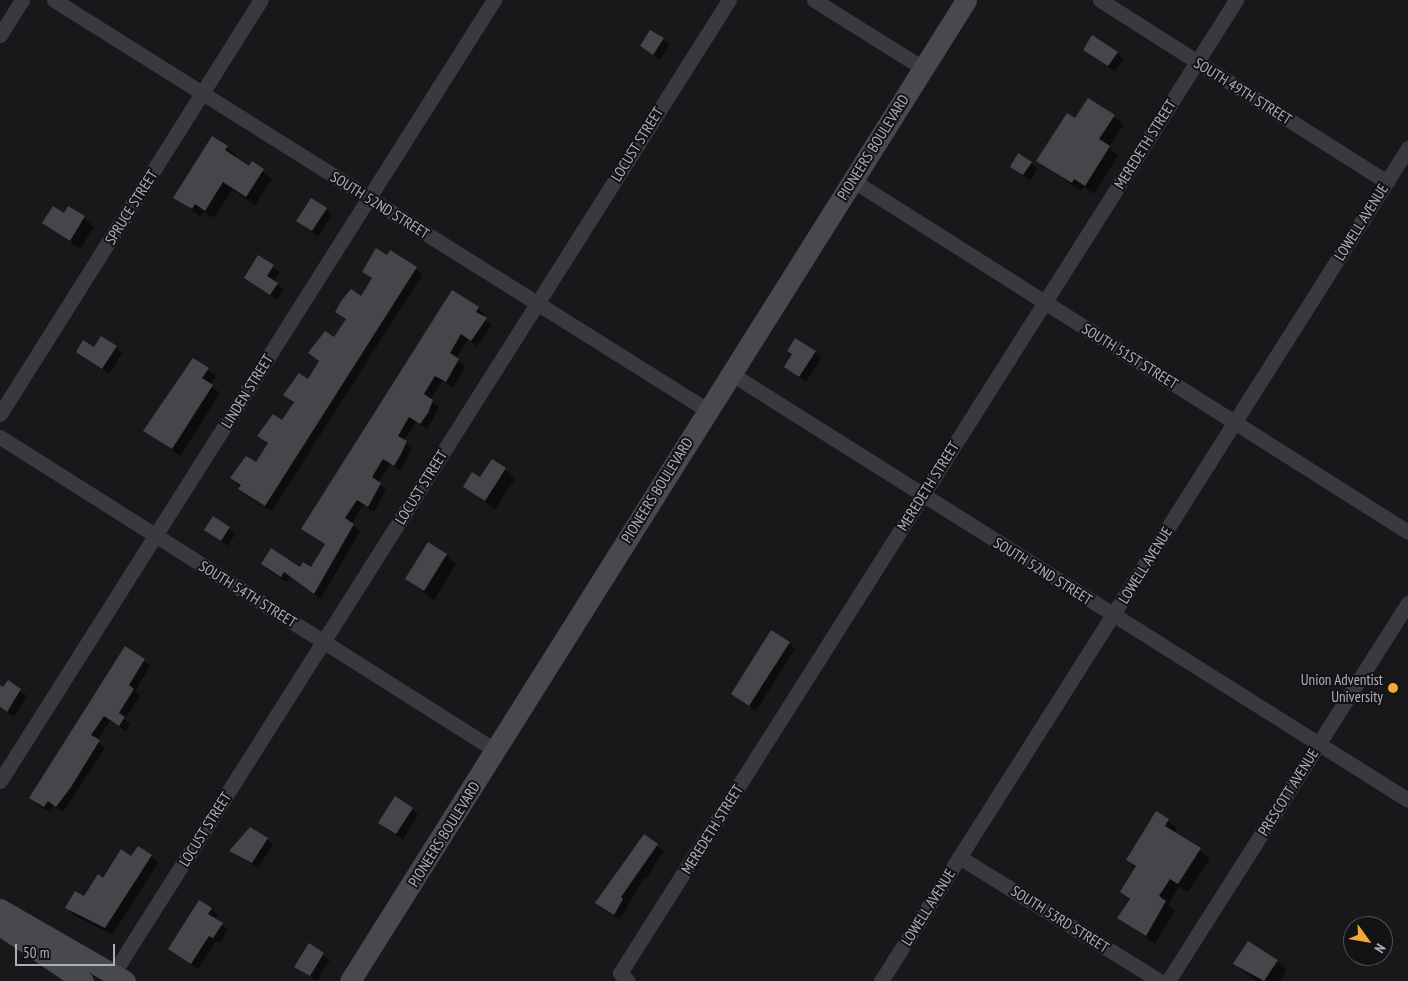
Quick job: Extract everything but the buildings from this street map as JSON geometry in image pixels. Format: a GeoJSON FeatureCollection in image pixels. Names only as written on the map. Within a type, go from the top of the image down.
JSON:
{"type":"FeatureCollection","features":[{"type":"Feature","properties":{"kind":"main road","name":"PIONEERS BOULEVARD"},"geometry":{"type":"LineString","coordinates":[[350,981],[730,373],[966,0]]}},
{"type":"Feature","properties":{"kind":"main road"},"geometry":{"type":"LineString","coordinates":[[0,909],[119,977]]}},
{"type":"Feature","properties":{"kind":"main road"},"geometry":{"type":"LineString","coordinates":[[0,925],[83,981]]}},
{"type":"Feature","properties":{"kind":"street"},"geometry":{"type":"LineString","coordinates":[[0,35],[22,0]]}},
{"type":"Feature","properties":{"kind":"street","name":"SOUTH 52ND STREET"},"geometry":{"type":"LineString","coordinates":[[54,0],[707,410]]}},
{"type":"Feature","properties":{"kind":"street","name":"SPRUCE STREET"},"geometry":{"type":"LineString","coordinates":[[0,414],[261,0]]}},
{"type":"Feature","properties":{"kind":"street","name":"LINDEN STREET"},"geometry":{"type":"LineString","coordinates":[[0,781],[494,0]]}},
{"type":"Feature","properties":{"kind":"street","name":"LOCUST STREET"},"geometry":{"type":"LineString","coordinates":[[119,977],[323,642],[729,0]]}},
{"type":"Feature","properties":{"kind":"street"},"geometry":{"type":"LineString","coordinates":[[814,0],[924,68]]}},
{"type":"Feature","properties":{"kind":"street","name":"SOUTH 49TH STREET"},"geometry":{"type":"LineString","coordinates":[[1100,0],[1386,182]]}},
{"type":"Feature","properties":{"kind":"street","name":"MEREDETH STREET"},"geometry":{"type":"LineString","coordinates":[[624,977],[922,494],[1236,0]]}},
{"type":"Feature","properties":{"kind":"street","name":"LOWELL AVENUE"},"geometry":{"type":"LineString","coordinates":[[881,981],[1408,148]]}},
{"type":"Feature","properties":{"kind":"street","name":"SOUTH 51ST STREET"},"geometry":{"type":"LineString","coordinates":[[852,180],[1408,532]]}},
{"type":"Feature","properties":{"kind":"street","name":"SOUTH 52ND STREET"},"geometry":{"type":"LineString","coordinates":[[730,373],[1408,800]]}},
{"type":"Feature","properties":{"kind":"street","name":"SOUTH 54TH STREET"},"geometry":{"type":"LineString","coordinates":[[0,437],[496,750]]}},
{"type":"Feature","properties":{"kind":"street","name":"PRESCOTT AVENUE"},"geometry":{"type":"LineString","coordinates":[[1168,981],[1408,603]]}},
{"type":"Feature","properties":{"kind":"street","name":"SOUTH 53RD STREET"},"geometry":{"type":"LineString","coordinates":[[959,857],[1160,981]]}},
{"type":"Feature","properties":{"kind":"place","name":"Union Adventist University"},"geometry":{"type":"Point","coordinates":[1393,688]}}]}
